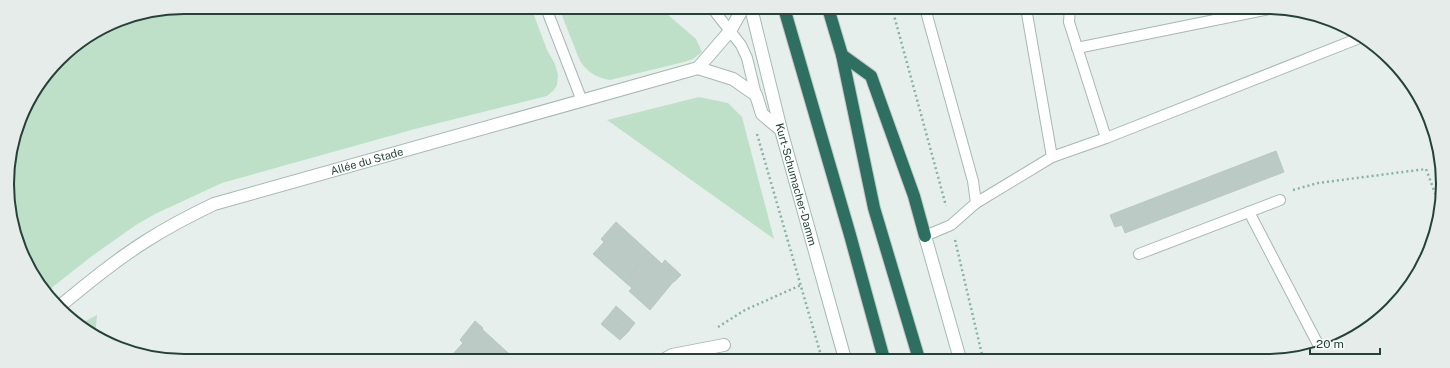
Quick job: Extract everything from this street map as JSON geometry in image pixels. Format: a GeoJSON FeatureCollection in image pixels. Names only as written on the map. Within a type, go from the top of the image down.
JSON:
{"type":"FeatureCollection","features":[{"type":"Feature","properties":{"kind":"highway"},"geometry":{"type":"LineString","coordinates":[[786,14],[882,354]]}},
{"type":"Feature","properties":{"kind":"highway"},"geometry":{"type":"LineString","coordinates":[[830,14],[842,55],[874,208],[917,354]]}},
{"type":"Feature","properties":{"kind":"highway"},"geometry":{"type":"LineString","coordinates":[[842,55],[871,76],[914,196],[925,236]]}},
{"type":"Feature","properties":{"kind":"street"},"geometry":{"type":"LineString","coordinates":[[740,14],[730,31],[698,68],[733,80],[756,95],[762,114],[781,130]]}},
{"type":"Feature","properties":{"kind":"street","name":"Kurt-Schumacher-Damm"},"geometry":{"type":"LineString","coordinates":[[752,14],[781,130],[843,354]]}},
{"type":"Feature","properties":{"kind":"street","name":"Allée du Stade"},"geometry":{"type":"LineString","coordinates":[[65,305],[92,280],[146,241],[181,220],[214,204],[698,68]]}},
{"type":"Feature","properties":{"kind":"street"},"geometry":{"type":"LineString","coordinates":[[925,236],[958,354]]}},
{"type":"Feature","properties":{"kind":"street"},"geometry":{"type":"LineString","coordinates":[[677,354],[724,345]]}},
{"type":"Feature","properties":{"kind":"lane"},"geometry":{"type":"LineString","coordinates":[[548,14],[582,101]]}},
{"type":"Feature","properties":{"kind":"lane"},"geometry":{"type":"LineString","coordinates":[[717,14],[741,45],[747,58],[756,95]]}},
{"type":"Feature","properties":{"kind":"lane"},"geometry":{"type":"LineString","coordinates":[[927,14],[973,181],[976,203]]}},
{"type":"Feature","properties":{"kind":"lane"},"geometry":{"type":"LineString","coordinates":[[1027,14],[1052,157]]}},
{"type":"Feature","properties":{"kind":"lane"},"geometry":{"type":"LineString","coordinates":[[1070,14],[1069,22],[1106,138]]}},
{"type":"Feature","properties":{"kind":"lane"},"geometry":{"type":"LineString","coordinates":[[1077,48],[1240,14]]}},
{"type":"Feature","properties":{"kind":"lane"},"geometry":{"type":"LineString","coordinates":[[925,236],[951,225],[976,203],[1052,157],[1106,138],[1355,40]]}},
{"type":"Feature","properties":{"kind":"lane"},"geometry":{"type":"LineString","coordinates":[[1139,254],[1280,200]]}},
{"type":"Feature","properties":{"kind":"lane"},"geometry":{"type":"LineString","coordinates":[[1249,212],[1319,346]]}},
{"type":"Feature","properties":{"kind":"path"},"geometry":{"type":"LineString","coordinates":[[894,14],[951,225],[982,354]]}},
{"type":"Feature","properties":{"kind":"path"},"geometry":{"type":"LineString","coordinates":[[755,127],[820,354]]}},
{"type":"Feature","properties":{"kind":"path"},"geometry":{"type":"LineString","coordinates":[[1280,200],[1294,189],[1318,183],[1426,169],[1436,196]]}},
{"type":"Feature","properties":{"kind":"path"},"geometry":{"type":"LineString","coordinates":[[712,330],[745,310],[801,285]]}},
{"type":"Feature","properties":{"kind":"green space"},"geometry":{"type":"Polygon","coordinates":[[[173,14],[534,14],[547,50],[555,64],[558,75],[557,85],[547,96],[415,129],[222,183],[155,214],[136,225],[92,256],[50,289],[37,269],[23,239],[15,206],[14,173],[17,151],[23,129],[37,99],[56,72],[72,56],[99,37],[129,23],[151,17],[173,14]]]}},
{"type":"Feature","properties":{"kind":"green space"},"geometry":{"type":"Polygon","coordinates":[[[561,14],[667,14],[696,39],[702,52],[693,59],[684,62],[610,80],[593,74],[580,61],[561,14]]]}},
{"type":"Feature","properties":{"kind":"green space"},"geometry":{"type":"Polygon","coordinates":[[[699,97],[728,103],[742,117],[774,239],[607,120],[699,97]]]}},
{"type":"Feature","properties":{"kind":"green space"},"geometry":{"type":"Polygon","coordinates":[[[97,315],[96,329],[85,321],[97,315]]]}},
{"type":"Feature","properties":{"kind":"building"},"geometry":{"type":"Polygon","coordinates":[[[1276,151],[1284,172],[1125,233],[1122,225],[1115,227],[1110,215],[1276,151]]]}},
{"type":"Feature","properties":{"kind":"building"},"geometry":{"type":"Polygon","coordinates":[[[616,222],[649,252],[625,282],[593,254],[604,242],[601,239],[616,222]]]}},
{"type":"Feature","properties":{"kind":"building"},"geometry":{"type":"Polygon","coordinates":[[[649,252],[662,264],[665,260],[681,275],[673,282],[650,310],[629,291],[632,288],[625,282],[649,252]]]}},
{"type":"Feature","properties":{"kind":"building"},"geometry":{"type":"Polygon","coordinates":[[[616,306],[635,323],[628,332],[609,315],[616,306]]]}},
{"type":"Feature","properties":{"kind":"building"},"geometry":{"type":"Polygon","coordinates":[[[609,315],[628,332],[620,340],[601,324],[609,315]]]}},
{"type":"Feature","properties":{"kind":"building"},"geometry":{"type":"Polygon","coordinates":[[[475,321],[507,352],[505,354],[453,354],[463,343],[460,340],[475,321]]]}}]}
